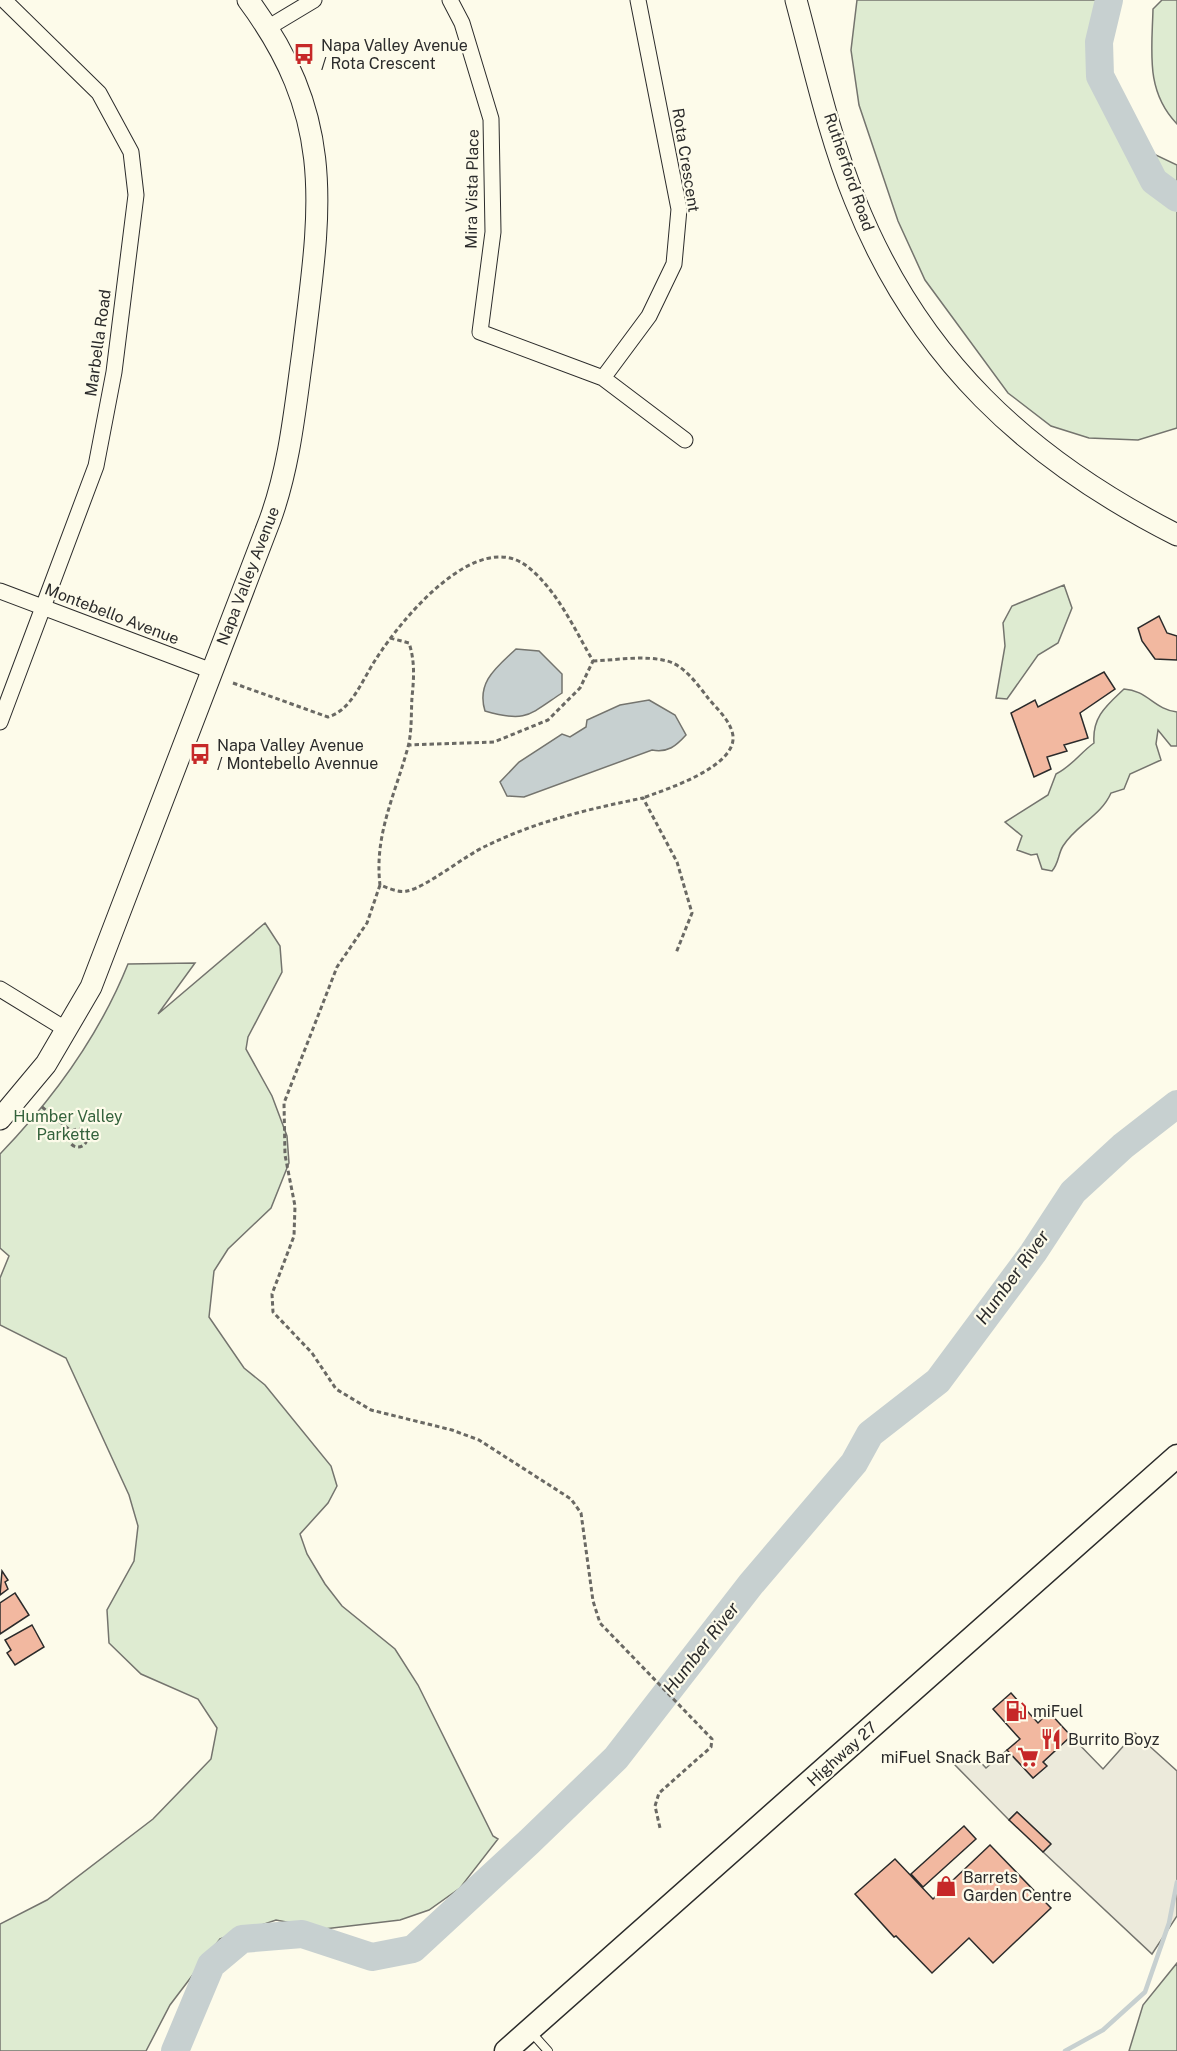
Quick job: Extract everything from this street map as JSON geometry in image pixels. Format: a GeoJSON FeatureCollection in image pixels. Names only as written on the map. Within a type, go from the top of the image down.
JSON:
{"type":"FeatureCollection","features":[{"type":"Feature","properties":{"kind":"main road","name":"Highway 27"},"geometry":{"type":"LineString","coordinates":[[506,2051],[531,2032],[1177,1456]]}},
{"type":"Feature","properties":{"kind":"street","name":"Marbella Road"},"geometry":{"type":"LineString","coordinates":[[0,722],[96,466],[114,372],[136,195],[131,152],[99,93],[4,0]]}},
{"type":"Feature","properties":{"kind":"street","name":"Napa Valley Avenue"},"geometry":{"type":"LineString","coordinates":[[0,1119],[46,1064],[68,1030],[91,987],[270,520],[286,469],[317,221],[317,170],[309,123],[296,78],[269,27],[248,0]]}},
{"type":"Feature","properties":{"kind":"street"},"geometry":{"type":"LineString","coordinates":[[269,27],[314,0]]}},
{"type":"Feature","properties":{"kind":"street","name":"Mira Vista Place"},"geometry":{"type":"LineString","coordinates":[[450,0],[462,22],[491,119],[493,232],[480,332],[603,378],[685,440]]}},
{"type":"Feature","properties":{"kind":"street","name":"Rota Crescent"},"geometry":{"type":"LineString","coordinates":[[603,378],[649,316],[674,264],[679,209],[638,0]]}},
{"type":"Feature","properties":{"kind":"street","name":"Rutherford Road"},"geometry":{"type":"LineString","coordinates":[[796,0],[854,198],[890,274],[923,327],[978,394],[1038,449],[1096,490],[1177,535]]}},
{"type":"Feature","properties":{"kind":"street","name":"Montebello Avenue"},"geometry":{"type":"LineString","coordinates":[[0,591],[212,670]]}},
{"type":"Feature","properties":{"kind":"street"},"geometry":{"type":"LineString","coordinates":[[0,989],[68,1030]]}},
{"type":"Feature","properties":{"kind":"lane"},"geometry":{"type":"LineString","coordinates":[[531,2032],[548,2051]]}},
{"type":"Feature","properties":{"kind":"path"},"geometry":{"type":"LineString","coordinates":[[233,683],[328,717],[339,714],[352,698],[390,638],[459,568],[483,558],[512,558],[528,566],[545,585],[594,660]]}},
{"type":"Feature","properties":{"kind":"path"},"geometry":{"type":"LineString","coordinates":[[390,638],[409,643],[414,657],[408,746],[381,833],[377,862],[380,885],[367,923],[337,967],[284,1103],[285,1155],[295,1206],[294,1236],[272,1294],[273,1312],[312,1353],[336,1389],[371,1410],[452,1430],[479,1440],[571,1499],[581,1513],[600,1623],[712,1739],[711,1747],[659,1793],[655,1806],[660,1828]]}},
{"type":"Feature","properties":{"kind":"path"},"geometry":{"type":"LineString","coordinates":[[380,885],[406,891],[432,879],[463,857],[508,836],[570,813],[643,798],[686,782],[724,759],[732,747],[732,734],[725,718],[690,676],[670,662],[648,658],[594,660]]}},
{"type":"Feature","properties":{"kind":"path"},"geometry":{"type":"LineString","coordinates":[[408,746],[494,742],[548,720],[580,688],[594,660]]}},
{"type":"Feature","properties":{"kind":"path"},"geometry":{"type":"LineString","coordinates":[[643,798],[677,862],[692,913],[676,953]]}},
{"type":"Feature","properties":{"kind":"path"},"geometry":{"type":"LineString","coordinates":[[33,1104],[71,1132]]}},
{"type":"Feature","properties":{"kind":"path"},"geometry":{"type":"LineString","coordinates":[[79,1129],[84,1132],[87,1137],[84,1144],[76,1147],[72,1145],[69,1140],[71,1132],[79,1129]]}},
{"type":"Feature","properties":{"kind":"green space"},"geometry":{"type":"Polygon","coordinates":[[[857,0],[1112,0],[1096,52],[1096,91],[1120,138],[1177,165],[1177,428],[1138,440],[1089,438],[1051,426],[1008,393],[925,280],[898,221],[859,105],[851,50],[857,0]]]}},
{"type":"Feature","properties":{"kind":"green space"},"geometry":{"type":"Polygon","coordinates":[[[1162,0],[1177,0],[1177,124],[1160,98],[1153,70],[1153,9],[1162,0]]]}},
{"type":"Feature","properties":{"kind":"green space"},"geometry":{"type":"Polygon","coordinates":[[[1064,585],[1072,608],[1058,643],[1038,655],[1007,699],[996,698],[1005,646],[1003,623],[1012,606],[1064,585]]]}},
{"type":"Feature","properties":{"kind":"green space"},"geometry":{"type":"Polygon","coordinates":[[[1124,689],[1139,693],[1163,708],[1177,712],[1177,746],[1171,746],[1158,730],[1156,744],[1161,760],[1130,774],[1124,789],[1111,793],[1101,808],[1068,839],[1052,871],[1042,869],[1037,854],[1031,855],[1017,850],[1022,836],[1005,822],[1048,795],[1056,774],[1094,743],[1095,726],[1098,719],[1106,707],[1124,689]]]}},
{"type":"Feature","properties":{"kind":"green space","name":"Humber Valley Parkette"},"geometry":{"type":"Polygon","coordinates":[[[265,923],[280,946],[282,972],[248,1037],[246,1049],[272,1096],[287,1136],[289,1163],[271,1208],[228,1249],[214,1271],[209,1317],[244,1368],[265,1385],[331,1466],[337,1486],[328,1503],[300,1534],[307,1554],[325,1584],[342,1606],[395,1649],[418,1685],[493,1836],[498,1839],[460,1888],[429,1910],[400,1920],[324,1929],[276,1920],[220,1939],[170,2005],[146,2051],[0,2051],[0,1924],[47,1900],[153,1819],[211,1759],[217,1728],[198,1699],[141,1674],[109,1643],[107,1610],[134,1561],[138,1526],[129,1495],[66,1358],[0,1325],[0,1278],[9,1256],[0,1248],[0,1154],[39,1111],[73,1065],[103,1016],[128,964],[195,963],[158,1014],[265,923]]]}},
{"type":"Feature","properties":{"kind":"green space"},"geometry":{"type":"Polygon","coordinates":[[[1177,1963],[1177,2051],[1129,2051],[1143,2005],[1177,1963]]]}},
{"type":"Feature","properties":{"kind":"shaded area"},"geometry":{"type":"Polygon","coordinates":[[[516,649],[539,651],[562,674],[562,693],[527,715],[499,715],[485,711],[483,692],[486,683],[495,669],[516,649]]]}},
{"type":"Feature","properties":{"kind":"shaded area"},"geometry":{"type":"Polygon","coordinates":[[[649,700],[675,715],[686,735],[675,745],[663,750],[652,750],[524,797],[507,796],[500,782],[519,762],[562,734],[570,737],[586,727],[587,720],[620,705],[649,700]]]}},
{"type":"Feature","properties":{"kind":"shaded area"},"geometry":{"type":"Polygon","coordinates":[[[1135,1733],[1177,1771],[1177,1916],[1152,1954],[1043,1852],[1050,1843],[1017,1812],[1009,1820],[955,1765],[970,1751],[986,1768],[1007,1750],[1033,1778],[1046,1766],[1043,1762],[1071,1736],[1103,1769],[1135,1733]]]}},
{"type":"Feature","properties":{"kind":"building"},"geometry":{"type":"Polygon","coordinates":[[[1159,616],[1167,633],[1177,636],[1177,660],[1155,659],[1142,641],[1138,628],[1159,616]]]}},
{"type":"Feature","properties":{"kind":"building"},"geometry":{"type":"Polygon","coordinates":[[[1104,672],[1115,689],[1080,713],[1088,738],[1064,745],[1067,751],[1047,757],[1051,769],[1034,777],[1011,713],[1035,700],[1038,707],[1104,672]]]}},
{"type":"Feature","properties":{"kind":"building"},"geometry":{"type":"Polygon","coordinates":[[[2,1571],[8,1580],[5,1582],[8,1589],[0,1595],[2,1571]]]}},
{"type":"Feature","properties":{"kind":"building"},"geometry":{"type":"Polygon","coordinates":[[[15,1593],[29,1615],[0,1634],[0,1603],[15,1593]]]}},
{"type":"Feature","properties":{"kind":"building"},"geometry":{"type":"Polygon","coordinates":[[[32,1625],[44,1647],[15,1665],[7,1653],[11,1650],[5,1640],[32,1625]]]}},
{"type":"Feature","properties":{"kind":"building"},"geometry":{"type":"Polygon","coordinates":[[[1011,1693],[1038,1723],[1049,1712],[1071,1736],[1043,1762],[1047,1766],[1033,1778],[1007,1750],[1020,1739],[993,1709],[1011,1693]]]}},
{"type":"Feature","properties":{"kind":"building"},"geometry":{"type":"Polygon","coordinates":[[[1017,1812],[1051,1844],[1043,1852],[1009,1820],[1017,1812]]]}},
{"type":"Feature","properties":{"kind":"building"},"geometry":{"type":"Polygon","coordinates":[[[964,1826],[976,1839],[923,1887],[911,1874],[964,1826]]]}},
{"type":"Feature","properties":{"kind":"building"},"geometry":{"type":"Polygon","coordinates":[[[990,1845],[1051,1908],[993,1963],[969,1938],[932,1973],[896,1936],[894,1937],[855,1894],[895,1859],[933,1899],[990,1845]]]}},
{"type":"Feature","properties":{"kind":"waterway","name":"Humber River"},"geometry":{"type":"LineString","coordinates":[[1109,0],[1099,42],[1100,76],[1154,181],[1177,198]]}},
{"type":"Feature","properties":{"kind":"waterway","name":"Humber River"},"geometry":{"type":"LineString","coordinates":[[175,2051],[211,1965],[242,1939],[302,1934],[372,1957],[413,1949],[529,1842],[616,1758],[751,1584],[854,1463],[870,1434],[938,1381],[1033,1253],[1073,1192],[1123,1146],[1177,1104]]}},
{"type":"Feature","properties":{"kind":"waterway"},"geometry":{"type":"LineString","coordinates":[[1065,2051],[1103,2030],[1145,1992],[1169,1923],[1177,1882]]}},
{"type":"Feature","properties":{"kind":"place","name":"Napa Valley Avenue / Rota Crescent"},"geometry":{"type":"Point","coordinates":[304,54]}},
{"type":"Feature","properties":{"kind":"place","name":"Napa Valley Avenue / Montebello Avennue"},"geometry":{"type":"Point","coordinates":[200,754]}},
{"type":"Feature","properties":{"kind":"place","name":"miFuel"},"geometry":{"type":"Point","coordinates":[1016,1711]}},
{"type":"Feature","properties":{"kind":"place","name":"Burrito Boyz"},"geometry":{"type":"Point","coordinates":[1051,1739]}},
{"type":"Feature","properties":{"kind":"place","name":"miFuel Snack Bar"},"geometry":{"type":"Point","coordinates":[1028,1757]}},
{"type":"Feature","properties":{"kind":"place","name":"Barrets Garden Centre"},"geometry":{"type":"Point","coordinates":[946,1886]}}]}
